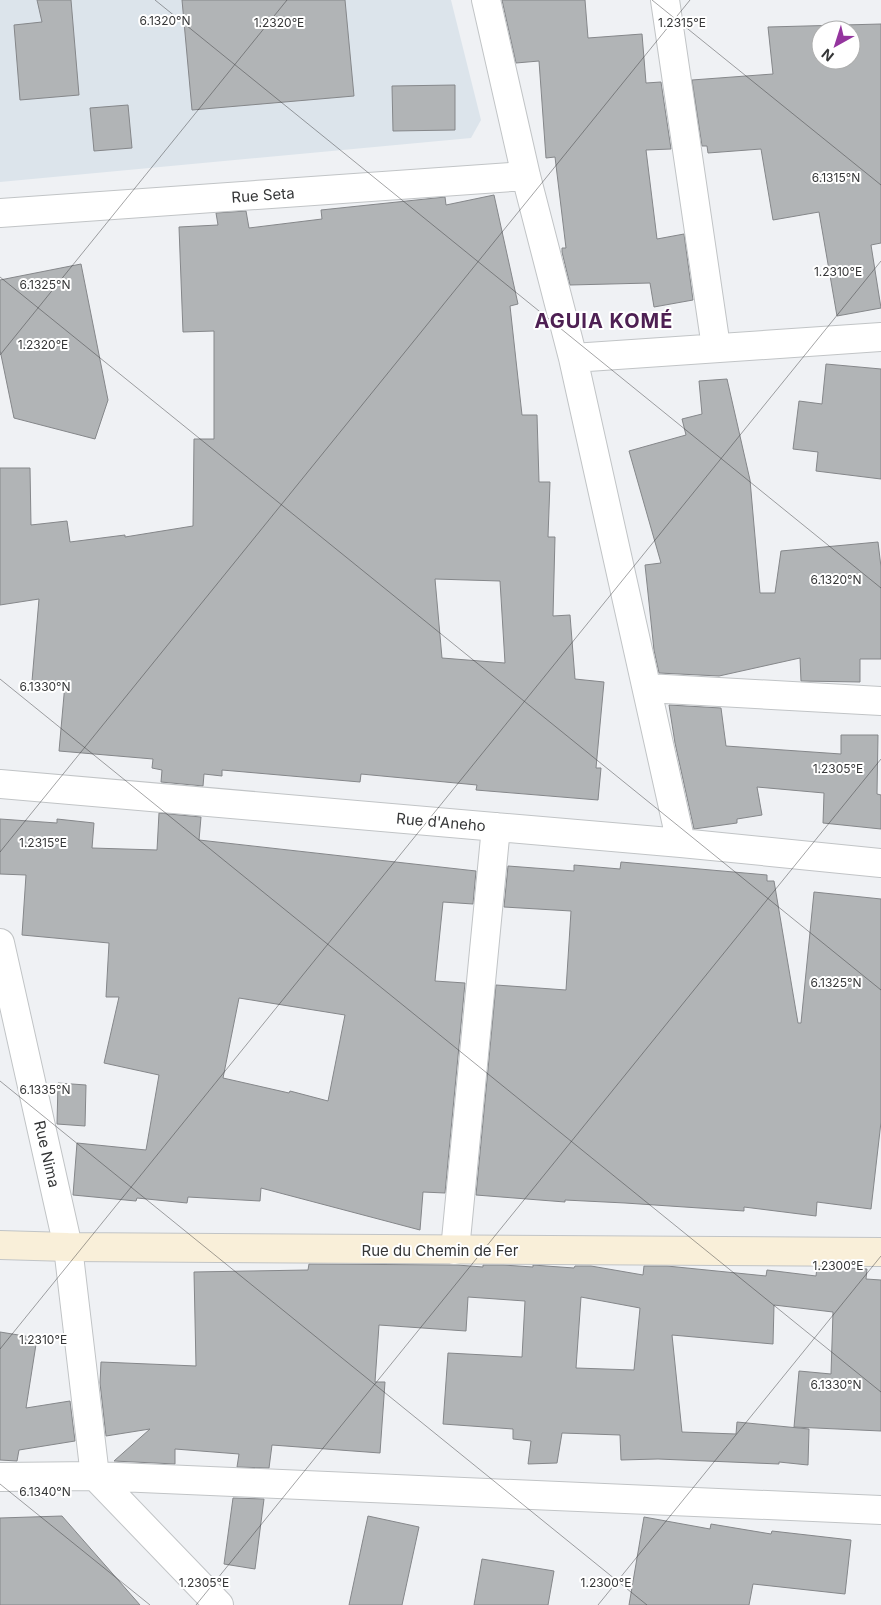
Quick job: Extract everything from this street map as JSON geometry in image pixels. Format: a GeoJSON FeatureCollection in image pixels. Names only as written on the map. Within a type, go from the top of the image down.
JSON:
{"type":"FeatureCollection","features":[{"type":"Feature","properties":{"kind":"street"},"geometry":{"type":"LineString","coordinates":[[486,0],[526,176],[573,358],[682,843]]}},
{"type":"Feature","properties":{"kind":"street"},"geometry":{"type":"LineString","coordinates":[[665,0],[716,347]]}},
{"type":"Feature","properties":{"kind":"street","name":"Rue Seta"},"geometry":{"type":"LineString","coordinates":[[0,213],[526,176]]}},
{"type":"Feature","properties":{"kind":"street"},"geometry":{"type":"LineString","coordinates":[[573,358],[881,337]]}},
{"type":"Feature","properties":{"kind":"street"},"geometry":{"type":"LineString","coordinates":[[647,688],[881,701]]}},
{"type":"Feature","properties":{"kind":"street","name":"Rue d'Aneho"},"geometry":{"type":"LineString","coordinates":[[0,784],[682,843],[881,863]]}},
{"type":"Feature","properties":{"kind":"street"},"geometry":{"type":"LineString","coordinates":[[455,1250],[496,827]]}},
{"type":"Feature","properties":{"kind":"street","name":"Rue Nima"},"geometry":{"type":"LineString","coordinates":[[0,943],[68,1248],[95,1476]]}},
{"type":"Feature","properties":{"kind":"street","name":"Rue du Chemin de Fer"},"geometry":{"type":"LineString","coordinates":[[0,1245],[68,1248],[881,1252]]}},
{"type":"Feature","properties":{"kind":"street"},"geometry":{"type":"LineString","coordinates":[[95,1476],[219,1605]]}},
{"type":"Feature","properties":{"kind":"street"},"geometry":{"type":"LineString","coordinates":[[0,1477],[95,1476],[881,1510]]}},
{"type":"Feature","properties":{"kind":"shaded area"},"geometry":{"type":"Polygon","coordinates":[[[0,0],[451,0],[481,120],[471,138],[0,182],[0,0]]]}},
{"type":"Feature","properties":{"kind":"building"},"geometry":{"type":"Polygon","coordinates":[[[37,0],[71,0],[79,95],[20,100],[14,25],[42,22],[37,0]]]}},
{"type":"Feature","properties":{"kind":"building"},"geometry":{"type":"Polygon","coordinates":[[[182,0],[345,0],[354,96],[192,110],[182,0]]]}},
{"type":"Feature","properties":{"kind":"building"},"geometry":{"type":"Polygon","coordinates":[[[502,0],[585,0],[588,38],[642,34],[646,83],[661,82],[671,149],[646,150],[657,239],[684,234],[693,300],[654,307],[650,283],[570,285],[562,252],[562,248],[566,248],[555,157],[546,158],[539,61],[516,63],[502,0]]]}},
{"type":"Feature","properties":{"kind":"building"},"geometry":{"type":"Polygon","coordinates":[[[881,24],[881,243],[871,245],[881,308],[837,316],[819,212],[773,220],[761,149],[708,153],[707,146],[702,146],[692,80],[773,74],[768,27],[811,26],[811,70],[861,70],[861,25],[881,24]]]}},
{"type":"Feature","properties":{"kind":"building"},"geometry":{"type":"Polygon","coordinates":[[[455,85],[455,130],[393,131],[392,86],[455,85]]]}},
{"type":"Feature","properties":{"kind":"building"},"geometry":{"type":"Polygon","coordinates":[[[128,105],[132,148],[94,151],[90,108],[128,105]]]}},
{"type":"Feature","properties":{"kind":"building"},"geometry":{"type":"Polygon","coordinates":[[[494,195],[518,304],[510,306],[522,415],[537,415],[539,482],[550,482],[548,537],[555,537],[553,616],[570,615],[575,679],[604,682],[596,768],[601,768],[598,800],[476,790],[477,785],[361,774],[360,782],[222,770],[222,776],[204,774],[203,786],[161,782],[162,770],[152,768],[153,759],[59,751],[65,684],[32,681],[39,599],[0,605],[0,468],[30,468],[31,525],[67,521],[70,542],[125,535],[125,537],[193,526],[194,439],[214,439],[214,331],[183,332],[179,227],[218,225],[216,213],[246,211],[249,228],[322,219],[321,210],[445,197],[446,205],[494,195]],[[435,579],[442,658],[505,663],[500,581],[435,579]]]}},
{"type":"Feature","properties":{"kind":"building"},"geometry":{"type":"Polygon","coordinates":[[[81,264],[108,400],[95,439],[14,418],[0,350],[0,280],[81,264]]]}},
{"type":"Feature","properties":{"kind":"building"},"geometry":{"type":"Polygon","coordinates":[[[826,364],[881,369],[881,479],[816,471],[818,452],[793,449],[799,401],[822,404],[826,364]]]}},
{"type":"Feature","properties":{"kind":"building"},"geometry":{"type":"Polygon","coordinates":[[[727,379],[750,480],[760,593],[775,593],[781,551],[878,542],[881,567],[881,659],[860,659],[860,682],[801,681],[800,658],[719,676],[659,673],[654,650],[645,565],[661,563],[629,451],[686,435],[682,419],[702,414],[699,381],[727,379]]]}},
{"type":"Feature","properties":{"kind":"building"},"geometry":{"type":"Polygon","coordinates":[[[669,705],[721,708],[726,746],[841,754],[841,735],[878,735],[877,794],[881,795],[881,829],[823,823],[824,793],[757,787],[762,815],[737,819],[737,823],[694,829],[675,743],[669,705]]]}},
{"type":"Feature","properties":{"kind":"building"},"geometry":{"type":"Polygon","coordinates":[[[159,813],[201,817],[199,840],[476,871],[473,904],[443,902],[435,981],[465,983],[445,1193],[423,1192],[420,1230],[261,1188],[260,1201],[188,1197],[187,1203],[137,1198],[136,1201],[73,1195],[77,1143],[146,1150],[159,1075],[104,1063],[119,997],[106,997],[109,943],[22,935],[26,875],[0,874],[0,819],[57,823],[57,819],[94,823],[92,848],[157,850],[159,813]],[[239,998],[223,1078],[289,1093],[290,1091],[328,1101],[345,1015],[239,998]]]}},
{"type":"Feature","properties":{"kind":"building"},"geometry":{"type":"Polygon","coordinates":[[[621,862],[767,875],[767,881],[774,881],[798,1023],[801,1023],[814,892],[881,899],[881,1122],[871,1209],[817,1202],[816,1216],[744,1207],[744,1211],[625,1203],[565,1200],[565,1202],[476,1195],[496,985],[566,990],[571,911],[504,907],[508,866],[574,871],[574,865],[620,869],[621,862]]]}},
{"type":"Feature","properties":{"kind":"building"},"geometry":{"type":"Polygon","coordinates":[[[58,1083],[86,1085],[85,1126],[57,1124],[58,1083]]]}},
{"type":"Feature","properties":{"kind":"building"},"geometry":{"type":"Polygon","coordinates":[[[309,1264],[457,1265],[483,1267],[483,1265],[503,1265],[533,1267],[533,1265],[574,1268],[575,1266],[591,1266],[643,1275],[644,1266],[667,1266],[766,1276],[767,1270],[816,1276],[817,1267],[867,1269],[866,1279],[881,1280],[881,1431],[794,1427],[799,1371],[831,1374],[833,1312],[774,1305],[773,1344],[672,1335],[682,1432],[736,1434],[737,1422],[809,1429],[808,1465],[779,1462],[779,1464],[658,1459],[621,1460],[620,1435],[562,1433],[557,1463],[528,1464],[531,1441],[513,1439],[513,1429],[443,1424],[448,1353],[522,1357],[525,1301],[468,1297],[466,1331],[379,1325],[375,1382],[385,1382],[380,1453],[272,1445],[269,1468],[237,1467],[239,1454],[175,1449],[175,1464],[114,1461],[150,1429],[106,1436],[100,1383],[101,1362],[196,1366],[194,1272],[308,1270],[309,1264]],[[581,1297],[576,1368],[634,1370],[640,1308],[581,1297]]]}},
{"type":"Feature","properties":{"kind":"building"},"geometry":{"type":"Polygon","coordinates":[[[0,1332],[37,1338],[26,1408],[70,1401],[75,1441],[19,1450],[17,1461],[0,1460],[0,1332]]]}},
{"type":"Feature","properties":{"kind":"building"},"geometry":{"type":"Polygon","coordinates":[[[233,1498],[264,1499],[255,1569],[224,1564],[233,1498]]]}},
{"type":"Feature","properties":{"kind":"building"},"geometry":{"type":"Polygon","coordinates":[[[62,1516],[140,1605],[0,1605],[0,1518],[62,1516]]]}},
{"type":"Feature","properties":{"kind":"building"},"geometry":{"type":"Polygon","coordinates":[[[368,1516],[419,1527],[402,1605],[349,1605],[368,1516]]]}},
{"type":"Feature","properties":{"kind":"building"},"geometry":{"type":"Polygon","coordinates":[[[644,1517],[710,1529],[711,1524],[771,1534],[772,1531],[851,1540],[845,1594],[753,1584],[749,1605],[629,1605],[644,1517]]]}},
{"type":"Feature","properties":{"kind":"building"},"geometry":{"type":"Polygon","coordinates":[[[482,1559],[554,1571],[548,1605],[474,1605],[482,1559]]]}},
{"type":"Feature","properties":{"kind":"district","name":"AGUIA KOMÉ"},"geometry":{"type":"Point","coordinates":[604,321]}}]}
